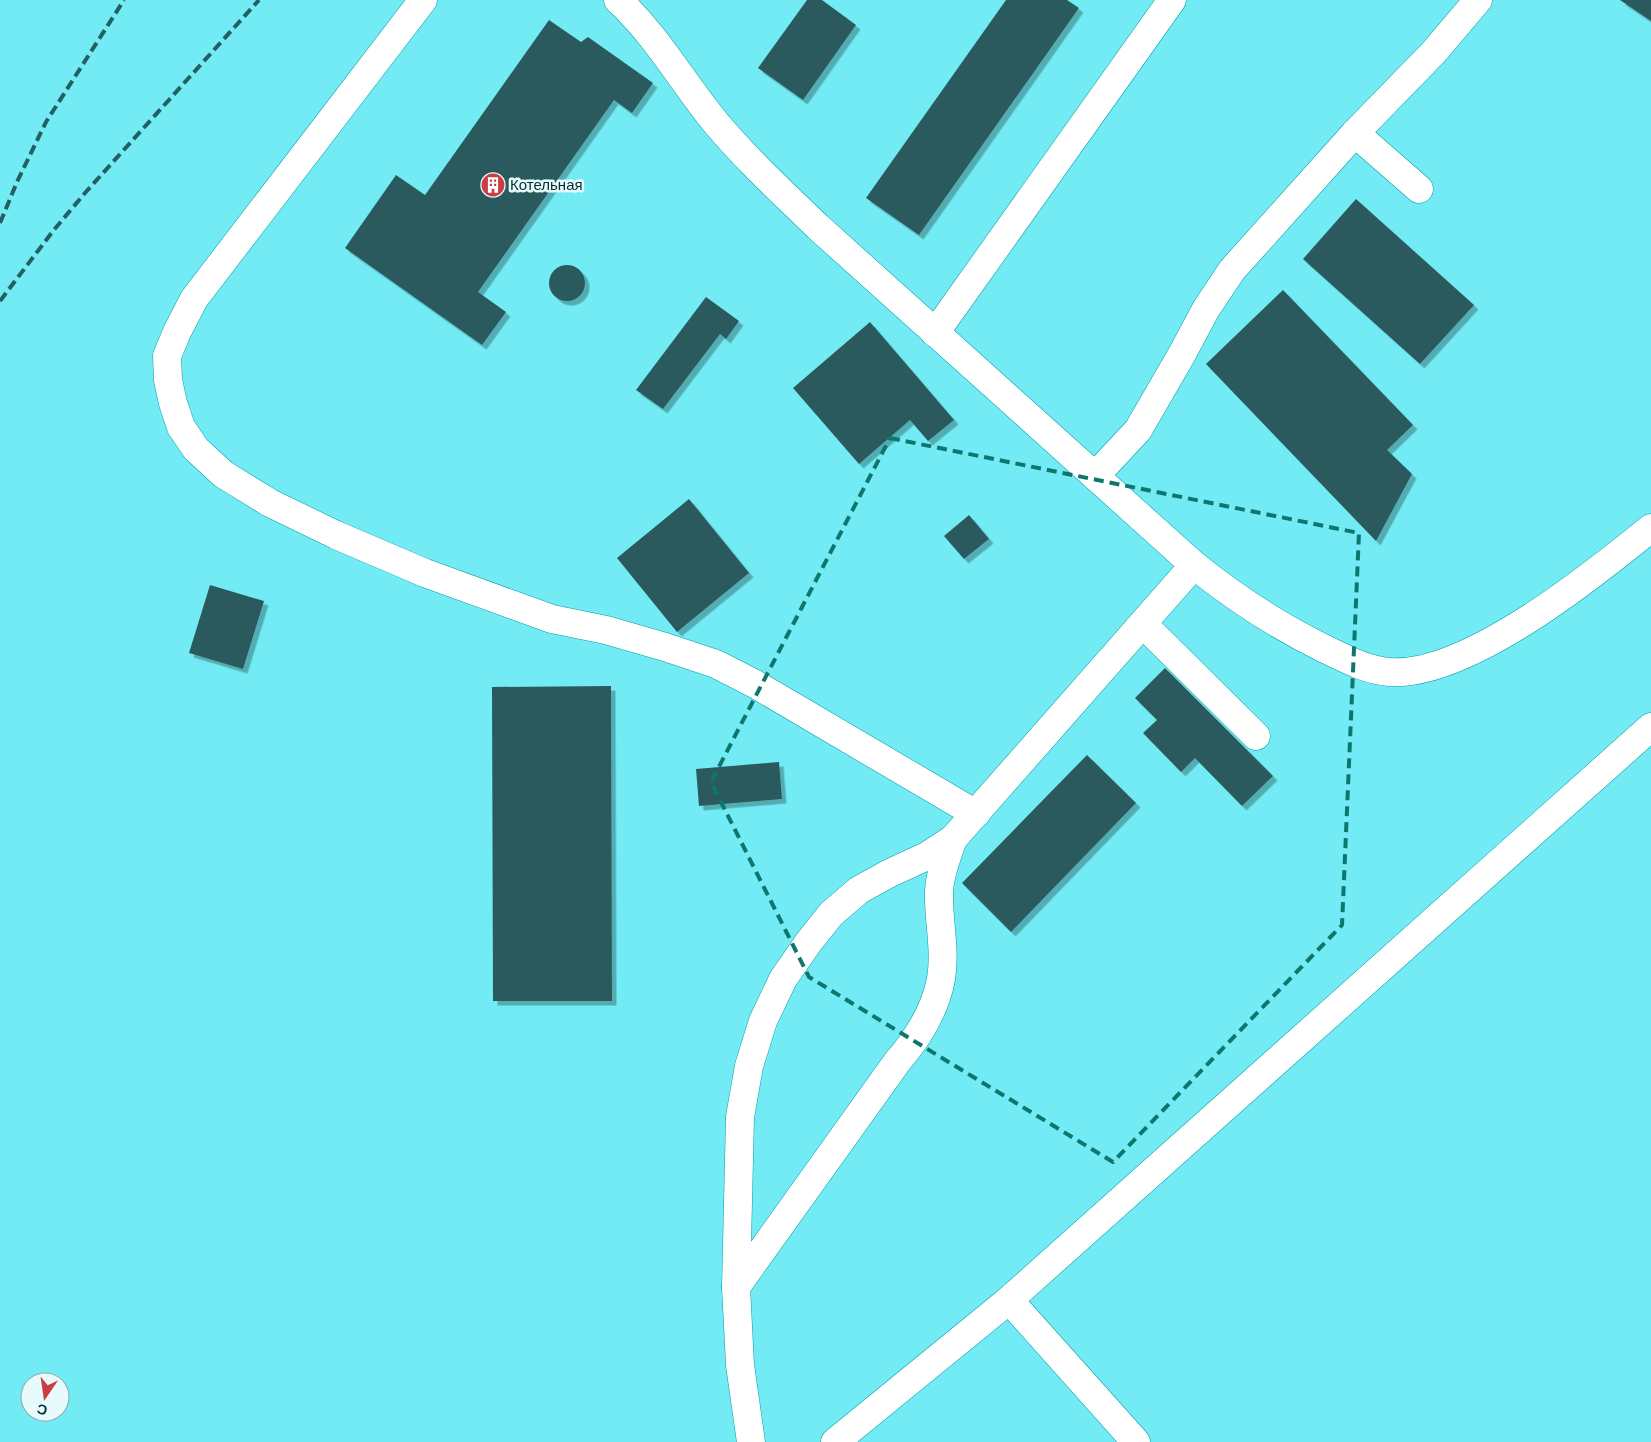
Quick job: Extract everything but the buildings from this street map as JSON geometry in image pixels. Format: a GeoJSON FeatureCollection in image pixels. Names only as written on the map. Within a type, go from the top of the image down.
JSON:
{"type":"FeatureCollection","features":[{"type":"Feature","properties":{"kind":"main road"},"geometry":{"type":"LineString","coordinates":[[423,0],[194,299],[176,332],[167,356],[168,380],[181,427],[196,449],[223,474],[270,503],[424,573],[552,619],[606,630],[716,664],[755,684],[976,814]]}},
{"type":"Feature","properties":{"kind":"main road"},"geometry":{"type":"LineString","coordinates":[[618,0],[630,11],[660,48],[716,123],[764,175],[818,227],[1194,565],[1231,594],[1278,624],[1341,657],[1364,667],[1390,672],[1417,670],[1443,663],[1476,648],[1546,608],[1600,570],[1651,528]]}},
{"type":"Feature","properties":{"kind":"main road"},"geometry":{"type":"LineString","coordinates":[[935,333],[1172,0]]}},
{"type":"Feature","properties":{"kind":"main road"},"geometry":{"type":"LineString","coordinates":[[1095,476],[1138,430],[1178,362],[1206,308],[1232,270],[1354,133],[1434,52],[1478,0]]}},
{"type":"Feature","properties":{"kind":"main road"},"geometry":{"type":"LineString","coordinates":[[1354,133],[1420,189]]}},
{"type":"Feature","properties":{"kind":"main road"},"geometry":{"type":"LineString","coordinates":[[751,1442],[740,1365],[736,1287],[740,1117],[748,1066],[763,1021],[783,979],[831,914],[859,890],[927,856],[953,839],[1194,565]]}},
{"type":"Feature","properties":{"kind":"main road"},"geometry":{"type":"LineString","coordinates":[[1144,624],[1256,736]]}},
{"type":"Feature","properties":{"kind":"main road"},"geometry":{"type":"LineString","coordinates":[[835,1442],[1009,1300],[1651,727]]}},
{"type":"Feature","properties":{"kind":"main road"},"geometry":{"type":"LineString","coordinates":[[736,1287],[897,1062],[916,1040],[932,1010],[941,979],[943,950],[940,891],[944,864],[953,839]]}},
{"type":"Feature","properties":{"kind":"main road"},"geometry":{"type":"LineString","coordinates":[[1009,1300],[1136,1442]]}},
{"type":"Feature","properties":{"kind":"highlighted area"},"geometry":{"type":"Polygon","coordinates":[[[890,438],[1359,533],[1342,925],[1113,1162],[809,977],[711,782],[890,438]]]}},
{"type":"Feature","properties":{"kind":"railway"},"geometry":{"type":"LineString","coordinates":[[0,223],[17,182],[46,122],[124,0]]}},
{"type":"Feature","properties":{"kind":"railway"},"geometry":{"type":"LineString","coordinates":[[0,301],[53,231],[85,193],[259,0]]}},
{"type":"Feature","properties":{"kind":"place","name":"Котельная"},"geometry":{"type":"Point","coordinates":[493,185]}}]}
